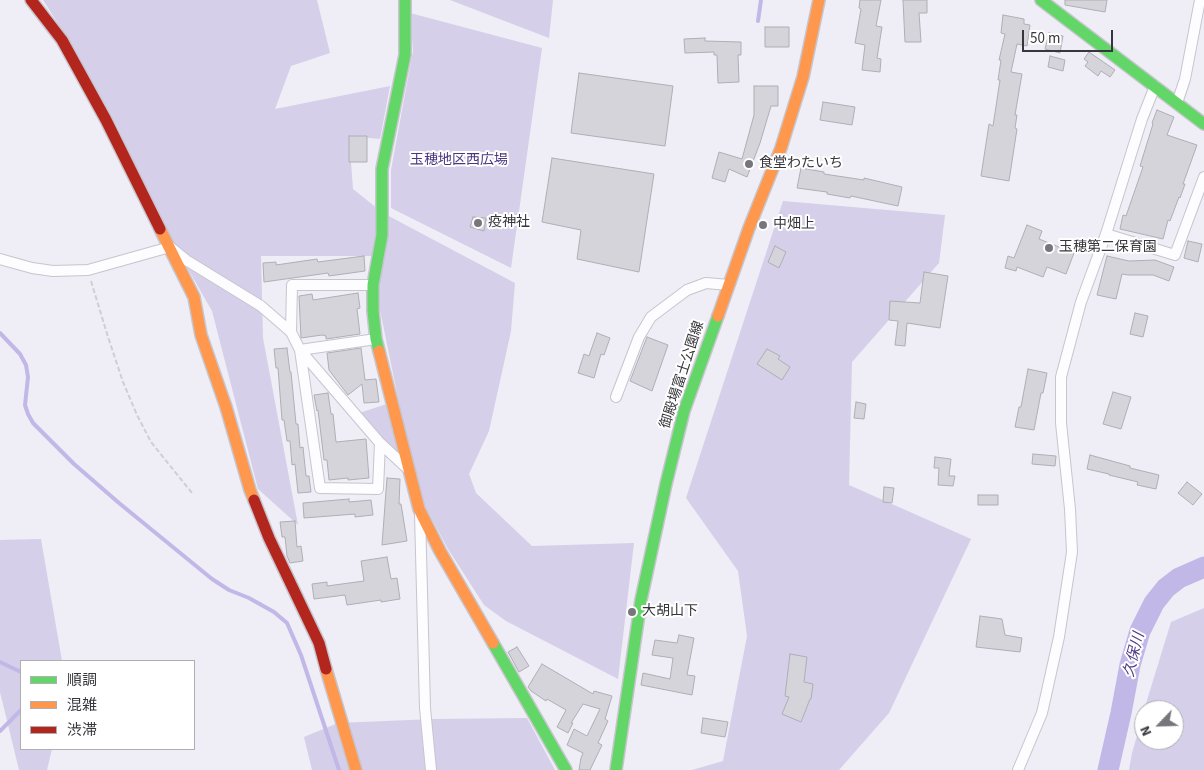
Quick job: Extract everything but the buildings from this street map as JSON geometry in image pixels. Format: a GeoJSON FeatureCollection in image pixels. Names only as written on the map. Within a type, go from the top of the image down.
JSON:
{"type":"FeatureCollection","features":[{"type":"Feature","properties":{"kind":"street"},"geometry":{"type":"LineString","coordinates":[[31,0],[62,40],[106,120],[194,297],[201,335],[226,407],[250,490],[269,538],[319,643],[356,770]]}},
{"type":"Feature","properties":{"kind":"street"},"geometry":{"type":"LineString","coordinates":[[405,0],[405,55],[382,170],[382,235],[373,285],[376,338],[420,509],[440,551],[566,770]]}},
{"type":"Feature","properties":{"kind":"street","name":"御殿場富士公園線"},"geometry":{"type":"LineString","coordinates":[[616,770],[641,600],[684,411],[749,228],[781,148],[802,77],[819,0]]}},
{"type":"Feature","properties":{"kind":"street"},"geometry":{"type":"LineString","coordinates":[[1040,0],[1204,124]]}},
{"type":"Feature","properties":{"kind":"street"},"geometry":{"type":"LineString","coordinates":[[1177,103],[1185,79],[1200,0]]}},
{"type":"Feature","properties":{"kind":"street"},"geometry":{"type":"LineString","coordinates":[[1018,770],[1042,713],[1059,637],[1072,552],[1062,423],[1061,377],[1080,302],[1106,234],[1142,119],[1155,86]]}},
{"type":"Feature","properties":{"kind":"street"},"geometry":{"type":"LineString","coordinates":[[1106,234],[1175,255],[1204,177]]}},
{"type":"Feature","properties":{"kind":"street"},"geometry":{"type":"LineString","coordinates":[[0,259],[54,272],[88,270],[170,247]]}},
{"type":"Feature","properties":{"kind":"street"},"geometry":{"type":"LineString","coordinates":[[170,247],[186,260],[261,306],[291,332],[300,350],[380,443],[410,471]]}},
{"type":"Feature","properties":{"kind":"street"},"geometry":{"type":"LineString","coordinates":[[616,397],[639,337],[652,317],[687,290],[706,283],[729,285]]}},
{"type":"Feature","properties":{"kind":"street"},"geometry":{"type":"LineString","coordinates":[[291,332],[292,285],[373,285]]}},
{"type":"Feature","properties":{"kind":"street"},"geometry":{"type":"LineString","coordinates":[[300,350],[376,338]]}},
{"type":"Feature","properties":{"kind":"street"},"geometry":{"type":"LineString","coordinates":[[300,350],[320,488],[378,489],[380,443]]}},
{"type":"Feature","properties":{"kind":"street"},"geometry":{"type":"LineString","coordinates":[[420,509],[425,708],[431,770]]}},
{"type":"Feature","properties":{"kind":"path"},"geometry":{"type":"LineString","coordinates":[[88,270],[123,382],[138,416],[151,442],[192,493]]}},
{"type":"Feature","properties":{"kind":"green space"},"geometry":{"type":"Polygon","coordinates":[[[43,0],[317,0],[330,53],[291,66],[275,109],[390,86],[380,139],[349,136],[353,189],[383,213],[515,283],[511,331],[489,431],[469,474],[476,493],[532,546],[634,543],[618,679],[506,621],[484,605],[448,549],[417,491],[380,310],[378,256],[261,256],[263,338],[298,525],[258,489],[212,311],[152,206],[118,128],[68,39],[43,0]]]}},
{"type":"Feature","properties":{"kind":"green space"},"geometry":{"type":"Polygon","coordinates":[[[450,0],[553,0],[549,38],[450,0]]]}},
{"type":"Feature","properties":{"kind":"green space","name":"玉穂地区西広場"},"geometry":{"type":"Polygon","coordinates":[[[410,13],[542,48],[511,268],[391,208],[391,170],[413,51],[410,13]]]}},
{"type":"Feature","properties":{"kind":"green space"},"geometry":{"type":"Polygon","coordinates":[[[783,201],[945,215],[939,263],[852,362],[849,485],[971,539],[889,713],[839,770],[692,770],[723,761],[747,636],[738,571],[686,498],[783,201]]]}},
{"type":"Feature","properties":{"kind":"green space"},"geometry":{"type":"Polygon","coordinates":[[[390,403],[406,464],[359,413],[390,403]]]}},
{"type":"Feature","properties":{"kind":"green space"},"geometry":{"type":"Polygon","coordinates":[[[41,539],[62,660],[20,660],[20,750],[52,750],[47,770],[19,770],[0,692],[0,540],[41,539]]]}},
{"type":"Feature","properties":{"kind":"green space"},"geometry":{"type":"Polygon","coordinates":[[[1204,608],[1204,770],[1129,770],[1134,746],[1134,750],[1184,750],[1184,700],[1147,700],[1171,622],[1204,608]]]}},
{"type":"Feature","properties":{"kind":"green space"},"geometry":{"type":"Polygon","coordinates":[[[527,718],[555,770],[312,770],[304,737],[338,723],[527,718]]]}},
{"type":"Feature","properties":{"kind":"waterway"},"geometry":{"type":"LineString","coordinates":[[758,21],[761,0]]}},
{"type":"Feature","properties":{"kind":"waterway"},"geometry":{"type":"LineString","coordinates":[[0,333],[20,354],[26,365],[28,377],[25,405],[33,423],[74,464],[212,579],[229,590],[249,598],[274,612],[287,623],[301,655],[339,770]]}},
{"type":"Feature","properties":{"kind":"waterway","name":"久保川"},"geometry":{"type":"LineString","coordinates":[[1108,770],[1130,665],[1140,631],[1154,603],[1166,588],[1179,578],[1204,567]]}},
{"type":"Feature","properties":{"kind":"waterway"},"geometry":{"type":"LineString","coordinates":[[0,662],[20,672]]}},
{"type":"Feature","properties":{"kind":"waterway"},"geometry":{"type":"LineString","coordinates":[[0,731],[20,711]]}},
{"type":"Feature","properties":{"kind":"traffic: fast"},"geometry":{"type":"LineString","coordinates":[[379,351],[373,311],[373,285],[382,235],[382,169],[405,55],[405,0]]}},
{"type":"Feature","properties":{"kind":"traffic: fast"},"geometry":{"type":"LineString","coordinates":[[1041,0],[1204,124]]}},
{"type":"Feature","properties":{"kind":"traffic: fast"},"geometry":{"type":"LineString","coordinates":[[616,770],[641,600],[666,484],[684,411],[718,316]]}},
{"type":"Feature","properties":{"kind":"traffic: fast"},"geometry":{"type":"LineString","coordinates":[[493,643],[566,770]]}},
{"type":"Feature","properties":{"kind":"traffic: slow"},"geometry":{"type":"LineString","coordinates":[[718,316],[749,228],[781,148],[803,77],[819,0]]}},
{"type":"Feature","properties":{"kind":"traffic: slow"},"geometry":{"type":"LineString","coordinates":[[160,229],[194,297],[201,335],[226,407],[254,500]]}},
{"type":"Feature","properties":{"kind":"traffic: slow"},"geometry":{"type":"LineString","coordinates":[[379,351],[419,509],[440,551],[493,643]]}},
{"type":"Feature","properties":{"kind":"traffic: slow"},"geometry":{"type":"LineString","coordinates":[[326,669],[356,770]]}},
{"type":"Feature","properties":{"kind":"traffic: jam"},"geometry":{"type":"LineString","coordinates":[[31,0],[62,40],[106,120],[160,229]]}},
{"type":"Feature","properties":{"kind":"traffic: jam"},"geometry":{"type":"LineString","coordinates":[[254,500],[269,538],[319,643],[326,669]]}},
{"type":"Feature","properties":{"kind":"place","name":"食堂わたいち"},"geometry":{"type":"Point","coordinates":[749,164]}},
{"type":"Feature","properties":{"kind":"place","name":"疫神社"},"geometry":{"type":"Point","coordinates":[478,223]}},
{"type":"Feature","properties":{"kind":"place","name":"中畑上"},"geometry":{"type":"Point","coordinates":[763,225]}},
{"type":"Feature","properties":{"kind":"place","name":"玉穂第二保育園"},"geometry":{"type":"Point","coordinates":[1049,248]}},
{"type":"Feature","properties":{"kind":"place","name":"大胡山下"},"geometry":{"type":"Point","coordinates":[632,612]}}]}
